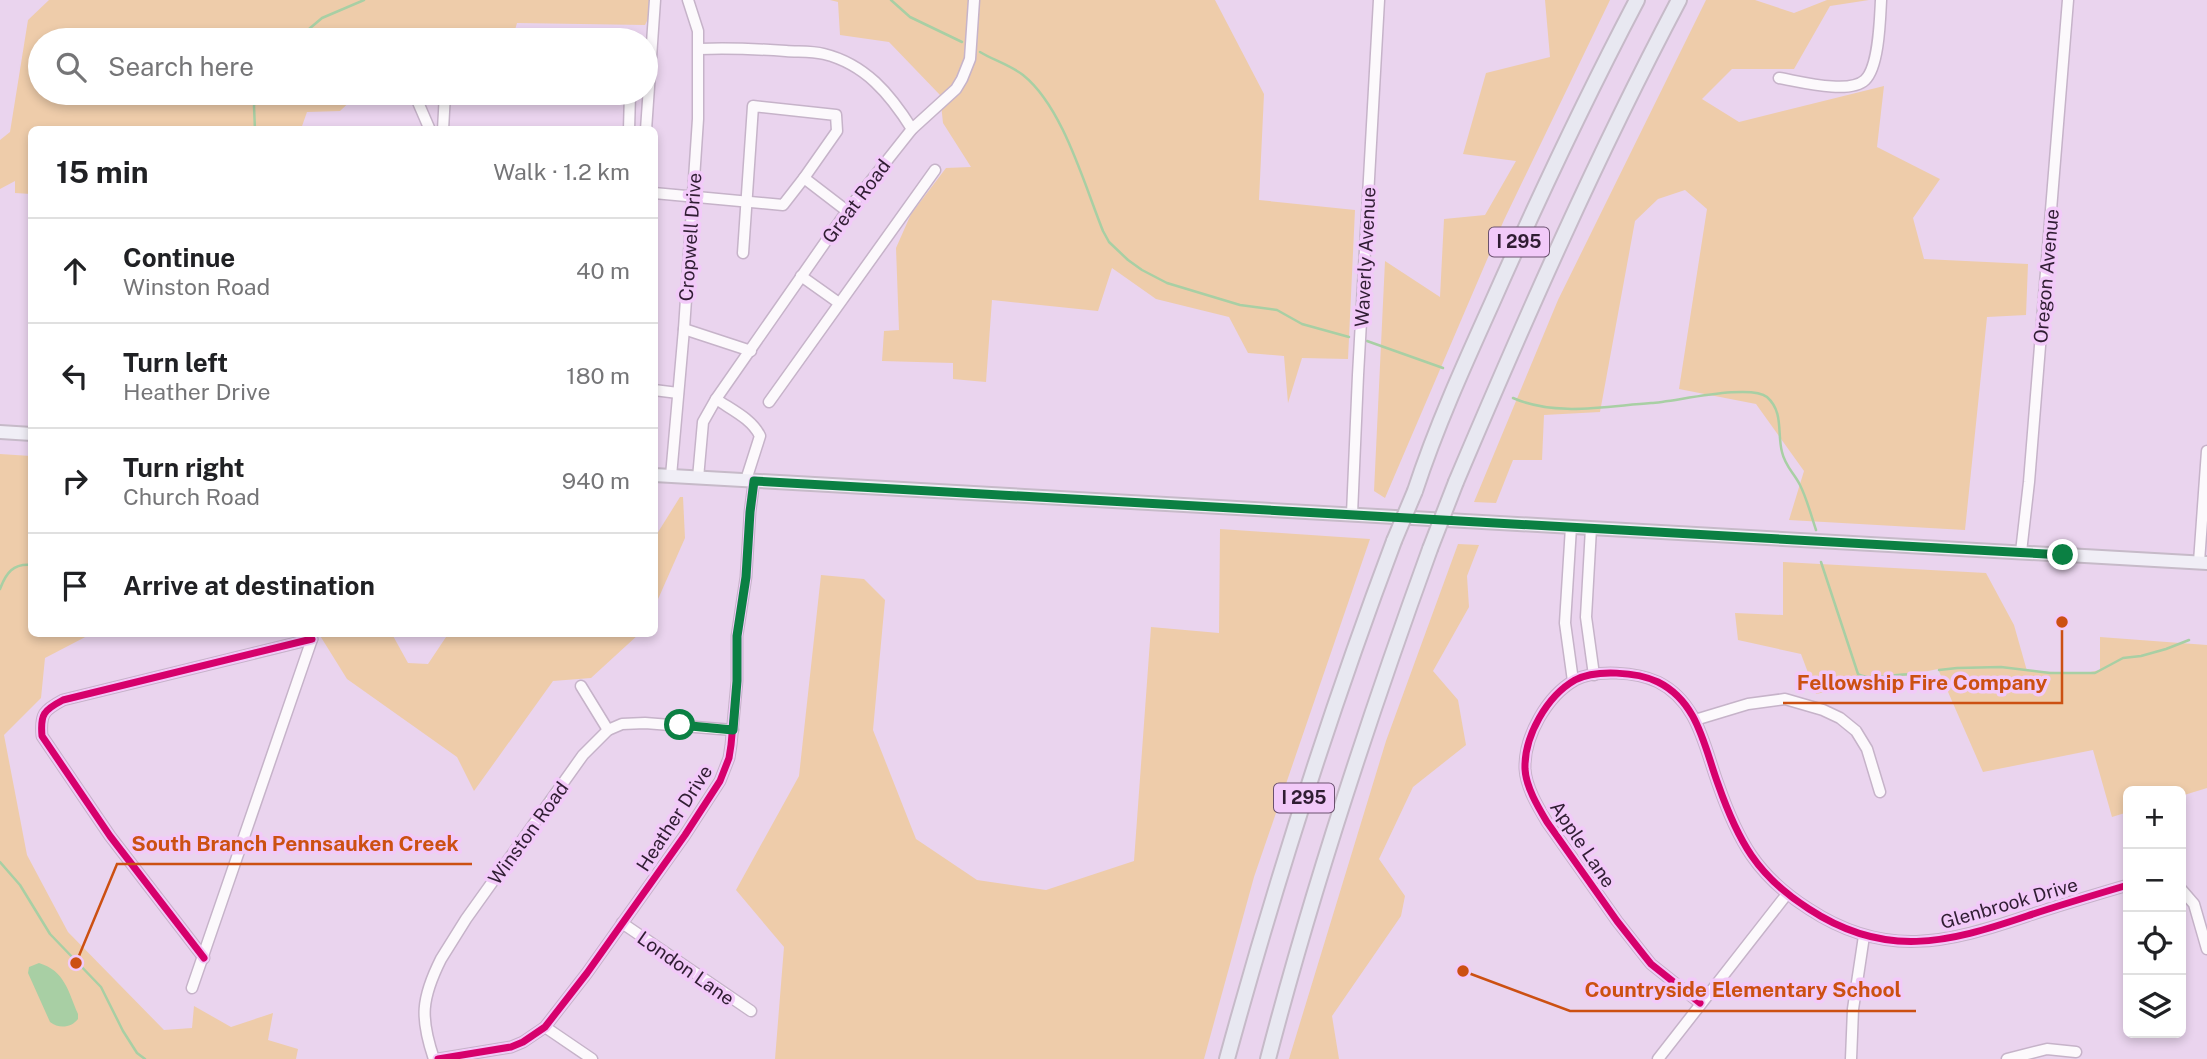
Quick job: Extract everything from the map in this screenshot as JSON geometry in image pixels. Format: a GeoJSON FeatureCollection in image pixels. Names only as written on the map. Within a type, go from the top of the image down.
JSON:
{"type":"FeatureCollection","features":[{"type":"Feature","properties":{"kind":"highway","name":"I 295"},"geometry":{"type":"LineString","coordinates":[[1227,1059],[1304,796],[1394,541],[1449,402],[1524,231],[1637,0]]}},
{"type":"Feature","properties":{"kind":"highway","name":"I 295"},"geometry":{"type":"LineString","coordinates":[[1268,1059],[1345,795],[1392,654],[1456,482],[1547,270],[1605,145],[1679,0]]}},
{"type":"Feature","properties":{"kind":"main road"},"geometry":{"type":"LineString","coordinates":[[0,432],[28,434]]}},
{"type":"Feature","properties":{"kind":"main road"},"geometry":{"type":"LineString","coordinates":[[658,475],[2203,562]]}},
{"type":"Feature","properties":{"kind":"street"},"geometry":{"type":"LineString","coordinates":[[653,28],[655,0]]}},
{"type":"Feature","properties":{"kind":"street","name":"Cropwell Drive"},"geometry":{"type":"LineString","coordinates":[[671,476],[697,133],[699,49],[695,19],[688,0]]}},
{"type":"Feature","properties":{"kind":"street","name":"Great Road"},"geometry":{"type":"LineString","coordinates":[[698,478],[702,422],[716,400],[847,211],[912,129],[956,89],[962,79],[970,59],[974,0]]}},
{"type":"Feature","properties":{"kind":"street","name":"Waverly Avenue"},"geometry":{"type":"LineString","coordinates":[[1352,514],[1379,0]]}},
{"type":"Feature","properties":{"kind":"street"},"geometry":{"type":"LineString","coordinates":[[1779,78],[1841,87],[1856,85],[1865,80],[1872,69],[1875,56],[1881,0]]}},
{"type":"Feature","properties":{"kind":"street","name":"Oregon Avenue"},"geometry":{"type":"LineString","coordinates":[[2021,552],[2031,469],[2068,0]]}},
{"type":"Feature","properties":{"kind":"street"},"geometry":{"type":"LineString","coordinates":[[699,49],[775,50],[817,53],[841,59],[878,82],[912,129]]}},
{"type":"Feature","properties":{"kind":"street"},"geometry":{"type":"LineString","coordinates":[[419,105],[428,126]]}},
{"type":"Feature","properties":{"kind":"street"},"geometry":{"type":"LineString","coordinates":[[443,126],[444,105]]}},
{"type":"Feature","properties":{"kind":"street"},"geometry":{"type":"LineString","coordinates":[[629,126],[630,105]]}},
{"type":"Feature","properties":{"kind":"street"},"geometry":{"type":"LineString","coordinates":[[646,126],[648,105]]}},
{"type":"Feature","properties":{"kind":"street"},"geometry":{"type":"LineString","coordinates":[[658,194],[746,201],[783,205],[837,131],[836,115],[753,106],[746,201],[743,253]]}},
{"type":"Feature","properties":{"kind":"street"},"geometry":{"type":"LineString","coordinates":[[769,401],[935,170]]}},
{"type":"Feature","properties":{"kind":"street"},"geometry":{"type":"LineString","coordinates":[[804,178],[847,211]]}},
{"type":"Feature","properties":{"kind":"street"},"geometry":{"type":"LineString","coordinates":[[802,276],[839,303]]}},
{"type":"Feature","properties":{"kind":"street"},"geometry":{"type":"LineString","coordinates":[[684,329],[751,351]]}},
{"type":"Feature","properties":{"kind":"street"},"geometry":{"type":"LineString","coordinates":[[658,390],[678,393]]}},
{"type":"Feature","properties":{"kind":"street"},"geometry":{"type":"LineString","coordinates":[[716,400],[756,427],[760,436],[750,480]]}},
{"type":"Feature","properties":{"kind":"street"},"geometry":{"type":"LineString","coordinates":[[2203,562],[2207,451]]}},
{"type":"Feature","properties":{"kind":"street","name":"Heather Drive"},"geometry":{"type":"LineString","coordinates":[[436,1059],[511,1046],[523,1042],[545,1027],[587,973],[713,793],[729,758],[733,730],[737,636],[746,577],[750,480]]}},
{"type":"Feature","properties":{"kind":"street"},"geometry":{"type":"LineString","coordinates":[[1571,527],[1565,624],[1573,681]]}},
{"type":"Feature","properties":{"kind":"street"},"geometry":{"type":"LineString","coordinates":[[1591,528],[1586,617],[1594,675]]}},
{"type":"Feature","properties":{"kind":"street"},"geometry":{"type":"LineString","coordinates":[[192,988],[204,958],[312,639],[63,700],[48,707],[41,720],[42,736],[110,836],[204,958]]}},
{"type":"Feature","properties":{"kind":"street","name":"Glenbrook Drive"},"geometry":{"type":"LineString","coordinates":[[1573,681],[1594,675],[1623,674],[1656,681],[1676,695],[1695,720],[1739,834],[1760,869],[1787,894],[1823,918],[1864,936],[1907,942],[1948,939],[2003,925],[2123,887]]}},
{"type":"Feature","properties":{"kind":"street","name":"Apple Lane"},"geometry":{"type":"LineString","coordinates":[[1573,681],[1544,711],[1527,748],[1525,771],[1535,801],[1634,944],[1651,964],[1700,1003]]}},
{"type":"Feature","properties":{"kind":"street"},"geometry":{"type":"LineString","coordinates":[[582,685],[608,730],[622,724],[645,723],[733,730]]}},
{"type":"Feature","properties":{"kind":"street"},"geometry":{"type":"LineString","coordinates":[[1695,720],[1748,704],[1785,699],[1823,710],[1840,718],[1856,731],[1867,749],[1880,792]]}},
{"type":"Feature","properties":{"kind":"street","name":"Winston Road"},"geometry":{"type":"LineString","coordinates":[[436,1059],[425,1028],[424,1010],[432,979],[441,959],[466,919],[583,755],[608,730]]}},
{"type":"Feature","properties":{"kind":"street"},"geometry":{"type":"LineString","coordinates":[[1658,1059],[1787,894]]}},
{"type":"Feature","properties":{"kind":"street"},"geometry":{"type":"LineString","coordinates":[[2186,895],[2197,912],[2207,949]]}},
{"type":"Feature","properties":{"kind":"street","name":"London Lane"},"geometry":{"type":"LineString","coordinates":[[622,923],[751,1011]]}},
{"type":"Feature","properties":{"kind":"street"},"geometry":{"type":"LineString","coordinates":[[1851,1059],[1853,1009],[1864,936]]}},
{"type":"Feature","properties":{"kind":"street"},"geometry":{"type":"LineString","coordinates":[[545,1027],[592,1059]]}},
{"type":"Feature","properties":{"kind":"street"},"geometry":{"type":"LineString","coordinates":[[2007,1059],[2047,1049],[2076,1052]]}},
{"type":"Feature","properties":{"kind":"shaded area"},"geometry":{"type":"Polygon","coordinates":[[[49,0],[657,0],[645,25],[517,23],[516,28],[28,28],[28,105],[346,105],[340,111],[307,112],[302,126],[28,126],[28,194],[15,193],[15,181],[0,189],[0,140],[10,132],[28,20],[49,0]]]}},
{"type":"Feature","properties":{"kind":"shaded area"},"geometry":{"type":"Polygon","coordinates":[[[830,0],[1215,0],[1264,94],[1259,200],[1355,210],[1348,359],[1302,358],[1288,403],[1284,356],[1248,353],[1229,317],[1156,299],[1112,268],[1098,311],[992,300],[986,382],[953,379],[953,363],[882,361],[884,331],[899,330],[896,248],[911,214],[946,168],[971,167],[943,123],[940,95],[889,42],[840,35],[838,2],[830,0]]]}},
{"type":"Feature","properties":{"kind":"shaded area"},"geometry":{"type":"Polygon","coordinates":[[[1545,0],[1610,0],[1504,220],[1385,498],[1374,491],[1385,261],[1440,297],[1444,219],[1485,215],[1516,161],[1463,154],[1486,73],[1550,57],[1545,0]]]}},
{"type":"Feature","properties":{"kind":"shaded area"},"geometry":{"type":"Polygon","coordinates":[[[1706,0],[1755,0],[1794,13],[1827,0],[1869,0],[1830,6],[1794,69],[1732,69],[1702,99],[1739,122],[1884,86],[1877,147],[1940,179],[1913,218],[1924,259],[2028,264],[2026,315],[1987,317],[1965,530],[1789,520],[1804,471],[1756,404],[1679,389],[1707,209],[1685,190],[1658,199],[1635,221],[1600,412],[1544,415],[1542,460],[1513,460],[1496,503],[1474,502],[1558,300],[1706,0]]]}},
{"type":"Feature","properties":{"kind":"shaded area"},"geometry":{"type":"Polygon","coordinates":[[[0,454],[28,456],[28,637],[85,637],[45,658],[41,698],[4,735],[27,855],[68,932],[164,1030],[192,1028],[194,1006],[231,1027],[273,1013],[268,1040],[298,1049],[296,1059],[0,1059],[0,454]]]}},
{"type":"Feature","properties":{"kind":"shaded area"},"geometry":{"type":"Polygon","coordinates":[[[680,497],[683,497],[685,538],[658,599],[658,532],[680,497]]]}},
{"type":"Feature","properties":{"kind":"shaded area"},"geometry":{"type":"Polygon","coordinates":[[[1220,529],[1370,539],[1254,877],[1204,1059],[775,1059],[784,947],[736,890],[799,776],[821,575],[864,579],[885,600],[873,730],[916,839],[977,880],[1046,890],[1134,861],[1151,627],[1219,633],[1220,529]]]}},
{"type":"Feature","properties":{"kind":"shaded area"},"geometry":{"type":"Polygon","coordinates":[[[1458,544],[1479,545],[1467,576],[1469,607],[1433,671],[1458,700],[1466,745],[1413,787],[1379,859],[1405,896],[1401,916],[1332,1016],[1339,1059],[1289,1059],[1386,741],[1458,544]]]}},
{"type":"Feature","properties":{"kind":"shaded area"},"geometry":{"type":"Polygon","coordinates":[[[1783,562],[1986,573],[2014,625],[2027,671],[2086,673],[2100,670],[2100,637],[2207,645],[2207,788],[2186,794],[2186,786],[2123,786],[2123,814],[2112,817],[2093,750],[1983,772],[1938,669],[1816,694],[1801,654],[1738,640],[1735,613],[1783,615],[1783,562]]]}},
{"type":"Feature","properties":{"kind":"shaded area"},"geometry":{"type":"Polygon","coordinates":[[[321,637],[394,637],[408,663],[428,664],[446,637],[636,637],[591,678],[553,681],[474,791],[457,757],[347,679],[321,637]]]}},
{"type":"Feature","properties":{"kind":"shaded area"},"geometry":{"type":"Polygon","coordinates":[[[39,963],[55,971],[68,990],[78,1019],[68,1026],[50,1022],[28,973],[29,967],[39,963]]]}},
{"type":"Feature","properties":{"kind":"waterway"},"geometry":{"type":"LineString","coordinates":[[310,28],[322,18],[364,0]]}},
{"type":"Feature","properties":{"kind":"waterway"},"geometry":{"type":"LineString","coordinates":[[891,0],[910,17],[962,42]]}},
{"type":"Feature","properties":{"kind":"waterway"},"geometry":{"type":"LineString","coordinates":[[980,52],[1023,75],[1050,106],[1071,147],[1103,231],[1109,242],[1128,260],[1167,283],[1240,305],[1277,310],[1302,324],[1349,337]]}},
{"type":"Feature","properties":{"kind":"waterway"},"geometry":{"type":"LineString","coordinates":[[254,105],[255,126]]}},
{"type":"Feature","properties":{"kind":"waterway"},"geometry":{"type":"LineString","coordinates":[[1367,341],[1443,368]]}},
{"type":"Feature","properties":{"kind":"waterway"},"geometry":{"type":"LineString","coordinates":[[1513,398],[1547,407],[1582,409],[1662,402],[1729,392],[1758,393],[1767,397],[1776,409],[1783,457],[1798,481],[1816,530]]}},
{"type":"Feature","properties":{"kind":"waterway"},"geometry":{"type":"LineString","coordinates":[[1821,562],[1858,674],[1872,677],[1921,675]]}},
{"type":"Feature","properties":{"kind":"waterway"},"geometry":{"type":"LineString","coordinates":[[0,589],[11,570],[28,565]]}},
{"type":"Feature","properties":{"kind":"waterway"},"geometry":{"type":"LineString","coordinates":[[1939,670],[2001,667],[2050,673],[2095,673],[2123,658],[2141,656],[2189,640]]}},
{"type":"Feature","properties":{"kind":"waterway"},"geometry":{"type":"LineString","coordinates":[[0,862],[20,885],[50,934],[101,987],[123,1031],[137,1053],[145,1059]]}},
{"type":"Feature","properties":{"kind":"cycle path"},"geometry":{"type":"LineString","coordinates":[[438,1059],[511,1047],[545,1027],[587,973],[720,781],[731,745],[737,681],[737,636],[746,577],[754,481]]}},
{"type":"Feature","properties":{"kind":"cycle path"},"geometry":{"type":"LineString","coordinates":[[204,958],[110,836],[42,736],[43,718],[47,710],[63,700],[312,639]]}},
{"type":"Feature","properties":{"kind":"cycle path"},"geometry":{"type":"LineString","coordinates":[[1700,1003],[1651,964],[1643,954],[1547,822],[1530,790],[1525,769],[1528,743],[1547,706],[1575,680],[1605,673],[1639,676],[1658,682],[1682,701],[1698,726],[1733,823],[1752,856],[1776,884],[1809,909],[1837,925],[1864,935],[1890,940],[1943,939],[1998,926],[2123,886]]}},
{"type":"Feature","properties":{"kind":"place","name":"Fellowship Fire Company"},"geometry":{"type":"Point","coordinates":[2062,622]}},
{"type":"Feature","properties":{"kind":"place","name":"South Branch Pennsauken Creek"},"geometry":{"type":"Point","coordinates":[76,963]}},
{"type":"Feature","properties":{"kind":"place","name":"Countryside Elementary School"},"geometry":{"type":"Point","coordinates":[1463,971]}},
{"type":"Feature","properties":{"kind":"route"},"geometry":{"type":"LineString","coordinates":[[680,725],[733,730],[737,636],[746,577],[754,481],[2063,555]]}}]}
